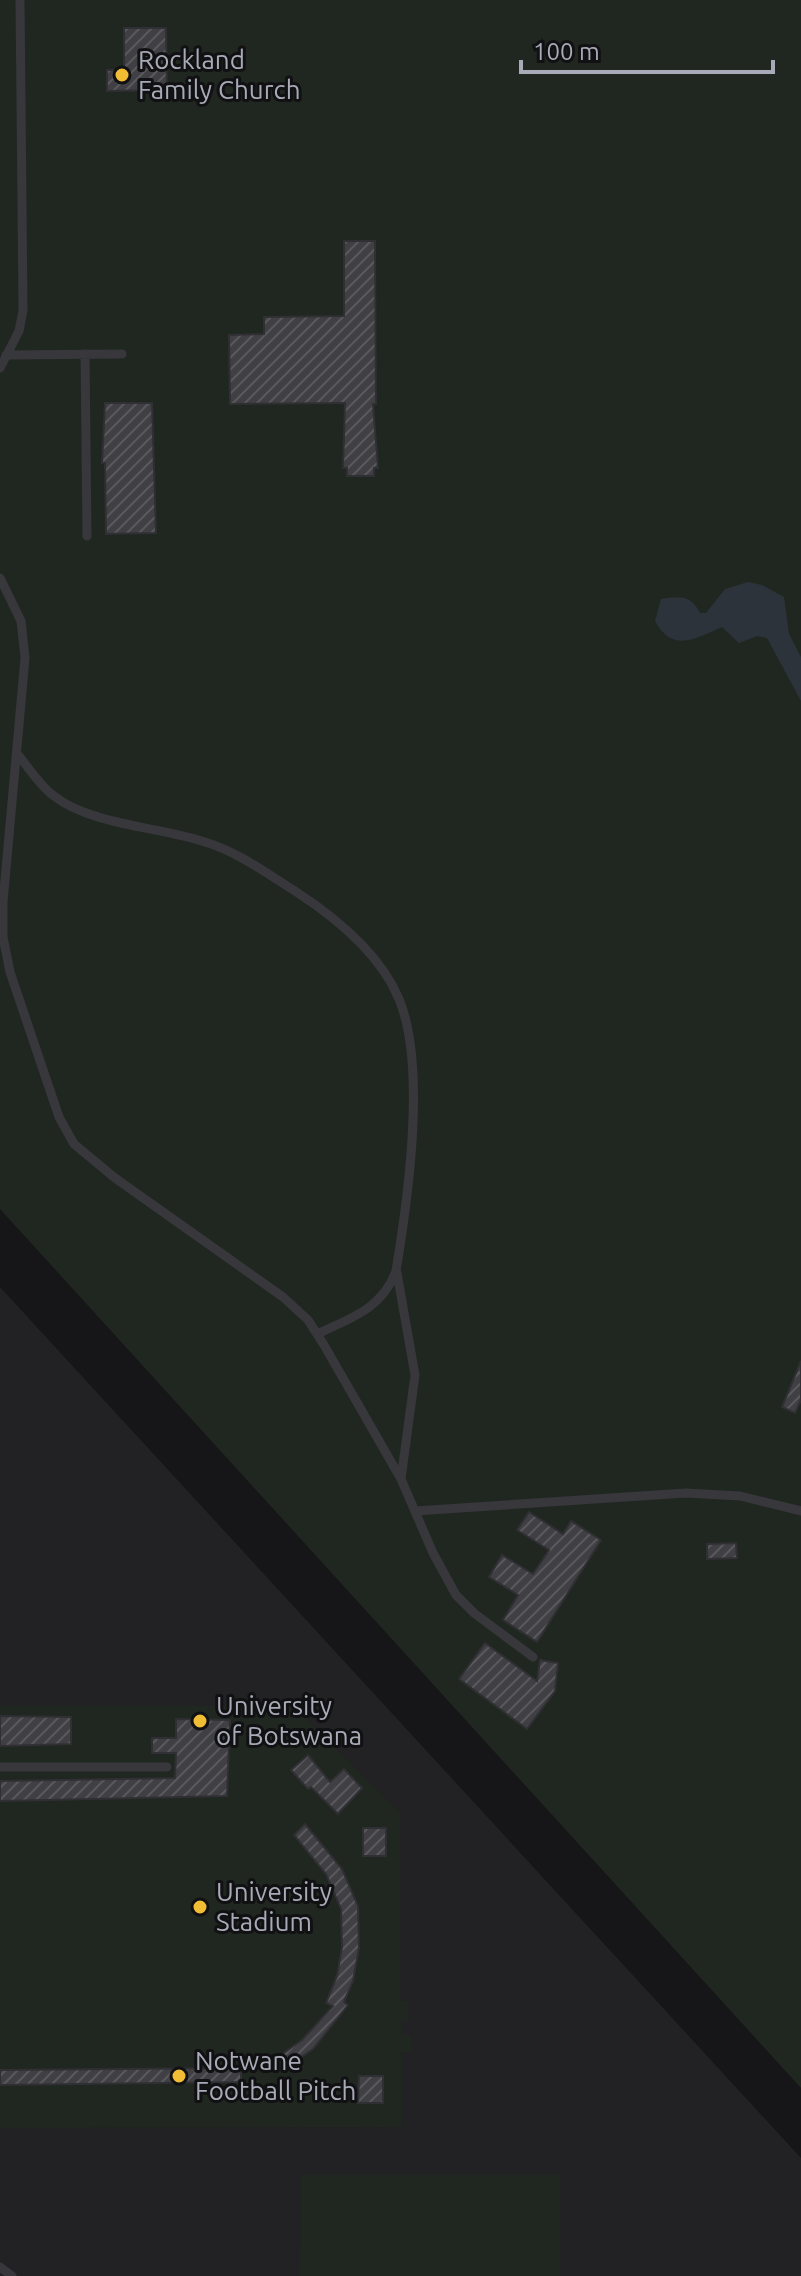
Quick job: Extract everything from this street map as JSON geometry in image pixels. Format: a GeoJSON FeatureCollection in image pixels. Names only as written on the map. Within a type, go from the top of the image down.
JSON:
{"type":"FeatureCollection","features":[{"type":"Feature","properties":{"kind":"lane"},"geometry":{"type":"LineString","coordinates":[[0,368],[19,331],[23,310],[20,0]]}},
{"type":"Feature","properties":{"kind":"lane"},"geometry":{"type":"LineString","coordinates":[[85,354],[87,536]]}},
{"type":"Feature","properties":{"kind":"lane"},"geometry":{"type":"LineString","coordinates":[[6,355],[122,354]]}},
{"type":"Feature","properties":{"kind":"lane"},"geometry":{"type":"LineString","coordinates":[[0,578],[25,637],[18,755],[3,902],[3,937],[10,972],[59,1117],[74,1144],[115,1178],[283,1297],[308,1320],[401,1479],[456,1595],[474,1613],[533,1657]]}},
{"type":"Feature","properties":{"kind":"lane"},"geometry":{"type":"LineString","coordinates":[[18,755],[52,796],[76,810],[205,842],[242,858],[330,914],[374,960],[399,999],[410,1043],[412,1122],[396,1271],[389,1291],[379,1302],[317,1334]]}},
{"type":"Feature","properties":{"kind":"lane"},"geometry":{"type":"LineString","coordinates":[[396,1271],[415,1375],[401,1479]]}},
{"type":"Feature","properties":{"kind":"lane"},"geometry":{"type":"LineString","coordinates":[[415,1511],[686,1493],[740,1496],[801,1511]]}},
{"type":"Feature","properties":{"kind":"lane"},"geometry":{"type":"LineString","coordinates":[[0,1767],[167,1767]]}},
{"type":"Feature","properties":{"kind":"lane"},"geometry":{"type":"LineString","coordinates":[[0,2267],[12,2276]]}},
{"type":"Feature","properties":{"kind":"shaded area"},"geometry":{"type":"Polygon","coordinates":[[[0,0],[801,0],[801,2088],[0,1209],[0,0]]]}},
{"type":"Feature","properties":{"kind":"shaded area"},"geometry":{"type":"Polygon","coordinates":[[[748,582],[762,585],[784,597],[789,634],[801,657],[801,701],[767,638],[757,636],[739,643],[722,627],[694,639],[677,640],[662,631],[655,621],[661,599],[684,598],[693,603],[700,613],[706,613],[725,589],[748,582]]]}},
{"type":"Feature","properties":{"kind":"shaded area","name":"University of Botswana"},"geometry":{"type":"Polygon","coordinates":[[[0,1287],[801,2158],[801,2276],[0,2276],[0,1287]]]}},
{"type":"Feature","properties":{"kind":"shaded area","name":"University Stadium"},"geometry":{"type":"Polygon","coordinates":[[[0,1706],[294,1706],[400,1813],[400,2001],[408,2001],[408,2021],[401,2021],[401,2035],[411,2035],[411,2052],[401,2052],[401,2127],[0,2128],[0,1706]]]}},
{"type":"Feature","properties":{"kind":"shaded area"},"geometry":{"type":"Polygon","coordinates":[[[301,2175],[560,2175],[560,2276],[300,2276],[301,2175]]]}},
{"type":"Feature","properties":{"kind":"building"},"geometry":{"type":"Polygon","coordinates":[[[124,28],[166,28],[167,90],[107,91],[107,70],[124,70],[124,28]]]}},
{"type":"Feature","properties":{"kind":"building"},"geometry":{"type":"Polygon","coordinates":[[[344,241],[375,241],[376,404],[373,404],[378,468],[374,468],[374,476],[347,476],[347,468],[343,468],[345,403],[230,404],[229,335],[264,334],[264,317],[344,316],[344,241]]]}},
{"type":"Feature","properties":{"kind":"building"},"geometry":{"type":"Polygon","coordinates":[[[105,403],[152,403],[156,533],[106,534],[105,463],[102,463],[105,403]]]}},
{"type":"Feature","properties":{"kind":"building"},"geometry":{"type":"Polygon","coordinates":[[[801,1361],[801,1400],[795,1413],[782,1407],[801,1361]]]}},
{"type":"Feature","properties":{"kind":"building"},"geometry":{"type":"Polygon","coordinates":[[[529,1512],[563,1534],[571,1521],[601,1540],[537,1642],[503,1620],[518,1595],[489,1577],[502,1555],[533,1574],[549,1550],[517,1530],[529,1512]]]}},
{"type":"Feature","properties":{"kind":"building"},"geometry":{"type":"Polygon","coordinates":[[[736,1543],[737,1558],[707,1559],[707,1544],[736,1543]]]}},
{"type":"Feature","properties":{"kind":"building"},"geometry":{"type":"Polygon","coordinates":[[[485,1643],[537,1681],[540,1660],[558,1663],[555,1691],[527,1729],[459,1679],[485,1643]]]}},
{"type":"Feature","properties":{"kind":"building"},"geometry":{"type":"Polygon","coordinates":[[[0,1716],[71,1717],[71,1744],[0,1746],[0,1716]]]}},
{"type":"Feature","properties":{"kind":"building"},"geometry":{"type":"Polygon","coordinates":[[[176,1719],[230,1720],[227,1796],[0,1801],[0,1781],[175,1778],[176,1753],[152,1753],[152,1738],[176,1738],[176,1719]]]}},
{"type":"Feature","properties":{"kind":"building"},"geometry":{"type":"Polygon","coordinates":[[[308,1755],[330,1782],[344,1769],[362,1788],[338,1814],[291,1770],[308,1755]]]}},
{"type":"Feature","properties":{"kind":"building"},"geometry":{"type":"Polygon","coordinates":[[[305,1824],[342,1869],[358,1906],[359,1948],[353,1981],[344,2002],[348,2005],[313,2049],[284,2069],[278,2057],[302,2040],[333,2006],[326,2003],[337,1976],[342,1947],[341,1909],[326,1874],[294,1835],[305,1824]]]}},
{"type":"Feature","properties":{"kind":"building"},"geometry":{"type":"Polygon","coordinates":[[[363,1828],[386,1828],[386,1856],[363,1856],[363,1828]]]}},
{"type":"Feature","properties":{"kind":"building"},"geometry":{"type":"Polygon","coordinates":[[[241,2068],[241,2082],[0,2085],[0,2070],[241,2068]]]}},
{"type":"Feature","properties":{"kind":"building"},"geometry":{"type":"Polygon","coordinates":[[[359,2076],[383,2076],[383,2103],[358,2103],[359,2076]]]}},
{"type":"Feature","properties":{"kind":"place","name":"Rockland Family Church"},"geometry":{"type":"Point","coordinates":[122,75]}},
{"type":"Feature","properties":{"kind":"place","name":"University of Botswana"},"geometry":{"type":"Point","coordinates":[200,1721]}},
{"type":"Feature","properties":{"kind":"place","name":"University Stadium"},"geometry":{"type":"Point","coordinates":[200,1907]}},
{"type":"Feature","properties":{"kind":"place","name":"Notwane Football Pitch"},"geometry":{"type":"Point","coordinates":[179,2076]}}]}
